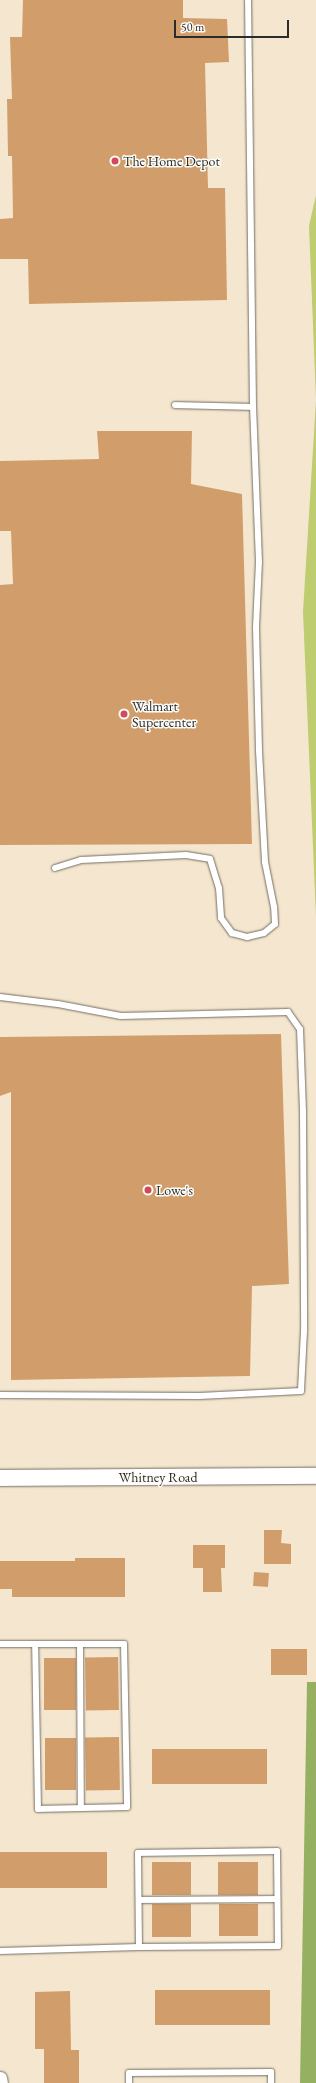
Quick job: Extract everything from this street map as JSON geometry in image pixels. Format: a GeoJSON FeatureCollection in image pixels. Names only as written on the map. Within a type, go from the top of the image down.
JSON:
{"type":"FeatureCollection","features":[{"type":"Feature","properties":{"kind":"street","name":"Whitney Road"},"geometry":{"type":"LineString","coordinates":[[0,1478],[316,1476]]}},
{"type":"Feature","properties":{"kind":"street"},"geometry":{"type":"LineString","coordinates":[[0,2078],[1,2083]]}},
{"type":"Feature","properties":{"kind":"lane"},"geometry":{"type":"LineString","coordinates":[[55,868],[81,860],[186,855],[210,859],[219,888],[221,918],[232,933],[247,937],[264,933],[275,924],[274,907],[265,862],[259,750],[256,627],[258,562],[253,407],[248,0]]}},
{"type":"Feature","properties":{"kind":"lane"},"geometry":{"type":"LineString","coordinates":[[175,405],[253,407]]}},
{"type":"Feature","properties":{"kind":"lane"},"geometry":{"type":"LineString","coordinates":[[0,997],[58,1004],[121,1016],[288,1012],[300,1029],[303,1112],[304,1323],[301,1391],[200,1396],[0,1395]]}},
{"type":"Feature","properties":{"kind":"lane"},"geometry":{"type":"LineString","coordinates":[[0,1644],[35,1644],[80,1644],[124,1644],[127,1807],[38,1809],[35,1644]]}},
{"type":"Feature","properties":{"kind":"lane"},"geometry":{"type":"LineString","coordinates":[[80,1644],[81,1808]]}},
{"type":"Feature","properties":{"kind":"lane"},"geometry":{"type":"LineString","coordinates":[[0,1951],[139,1947],[278,1946],[277,1851],[138,1853],[139,1947]]}},
{"type":"Feature","properties":{"kind":"lane"},"geometry":{"type":"LineString","coordinates":[[139,1900],[277,1899]]}},
{"type":"Feature","properties":{"kind":"lane"},"geometry":{"type":"LineString","coordinates":[[129,2083],[129,2073],[271,2072],[271,2083]]}},
{"type":"Feature","properties":{"kind":"green space"},"geometry":{"type":"Polygon","coordinates":[[[316,195],[316,399],[309,226],[316,195]]]}},
{"type":"Feature","properties":{"kind":"green space"},"geometry":{"type":"Polygon","coordinates":[[[316,400],[316,917],[303,612],[316,400]]]}},
{"type":"Feature","properties":{"kind":"green space"},"geometry":{"type":"Polygon","coordinates":[[[307,1682],[316,1682],[316,2083],[300,2083],[307,1682]]]}},
{"type":"Feature","properties":{"kind":"building","name":"The Home Depot"},"geometry":{"type":"Polygon","coordinates":[[[23,0],[183,0],[183,18],[227,19],[229,62],[205,63],[208,188],[225,188],[227,300],[29,304],[28,259],[0,259],[0,219],[13,218],[12,156],[8,156],[7,99],[12,99],[10,37],[22,37],[23,0]]]}},
{"type":"Feature","properties":{"kind":"building","name":"Walmart Supercenter"},"geometry":{"type":"Polygon","coordinates":[[[97,431],[192,431],[191,484],[242,494],[252,844],[0,845],[0,585],[13,584],[11,531],[0,531],[0,461],[99,459],[97,431]]]}},
{"type":"Feature","properties":{"kind":"building","name":"Lowe's"},"geometry":{"type":"Polygon","coordinates":[[[281,1034],[289,1284],[252,1286],[250,1376],[11,1380],[11,1092],[0,1096],[0,1037],[281,1034]]]}},
{"type":"Feature","properties":{"kind":"building"},"geometry":{"type":"Polygon","coordinates":[[[264,1530],[282,1530],[281,1543],[291,1544],[291,1564],[264,1564],[264,1530]]]}},
{"type":"Feature","properties":{"kind":"building"},"geometry":{"type":"Polygon","coordinates":[[[193,1545],[225,1545],[225,1568],[221,1568],[222,1592],[203,1592],[203,1568],[193,1568],[193,1545]]]}},
{"type":"Feature","properties":{"kind":"building"},"geometry":{"type":"Polygon","coordinates":[[[75,1558],[125,1558],[125,1597],[12,1597],[12,1589],[0,1589],[0,1561],[75,1561],[75,1558]]]}},
{"type":"Feature","properties":{"kind":"building"},"geometry":{"type":"Polygon","coordinates":[[[254,1572],[269,1573],[268,1587],[253,1586],[254,1572]]]}},
{"type":"Feature","properties":{"kind":"building"},"geometry":{"type":"Polygon","coordinates":[[[271,1649],[307,1649],[307,1675],[271,1675],[271,1649]]]}},
{"type":"Feature","properties":{"kind":"building"},"geometry":{"type":"Polygon","coordinates":[[[118,1657],[119,1710],[86,1711],[85,1658],[118,1657]]]}},
{"type":"Feature","properties":{"kind":"building"},"geometry":{"type":"Polygon","coordinates":[[[44,1658],[76,1658],[76,1710],[44,1710],[44,1658]]]}},
{"type":"Feature","properties":{"kind":"building"},"geometry":{"type":"Polygon","coordinates":[[[119,1737],[120,1790],[86,1791],[85,1738],[119,1737]]]}},
{"type":"Feature","properties":{"kind":"building"},"geometry":{"type":"Polygon","coordinates":[[[45,1738],[76,1738],[76,1790],[45,1790],[45,1738]]]}},
{"type":"Feature","properties":{"kind":"building"},"geometry":{"type":"Polygon","coordinates":[[[152,1749],[267,1749],[267,1784],[152,1784],[152,1749]]]}},
{"type":"Feature","properties":{"kind":"building"},"geometry":{"type":"Polygon","coordinates":[[[0,1852],[107,1852],[107,1888],[0,1888],[0,1852]]]}},
{"type":"Feature","properties":{"kind":"building"},"geometry":{"type":"Polygon","coordinates":[[[152,1862],[191,1862],[191,1895],[152,1895],[152,1862]]]}},
{"type":"Feature","properties":{"kind":"building"},"geometry":{"type":"Polygon","coordinates":[[[218,1862],[258,1862],[258,1895],[218,1895],[218,1862]]]}},
{"type":"Feature","properties":{"kind":"building"},"geometry":{"type":"Polygon","coordinates":[[[152,1904],[191,1904],[191,1937],[152,1937],[152,1904]]]}},
{"type":"Feature","properties":{"kind":"building"},"geometry":{"type":"Polygon","coordinates":[[[219,1904],[258,1904],[258,1936],[219,1936],[219,1904]]]}},
{"type":"Feature","properties":{"kind":"building"},"geometry":{"type":"Polygon","coordinates":[[[155,1990],[270,1990],[270,2025],[155,2025],[155,1990]]]}},
{"type":"Feature","properties":{"kind":"building"},"geometry":{"type":"Polygon","coordinates":[[[70,1991],[71,2050],[79,2050],[79,2083],[44,2083],[44,2049],[35,2049],[35,1992],[70,1991]]]}},
{"type":"Feature","properties":{"kind":"place","name":"The Home Depot"},"geometry":{"type":"Point","coordinates":[115,161]}},
{"type":"Feature","properties":{"kind":"place","name":"Walmart Supercenter"},"geometry":{"type":"Point","coordinates":[124,714]}},
{"type":"Feature","properties":{"kind":"place","name":"Lowe's"},"geometry":{"type":"Point","coordinates":[148,1190]}}]}
